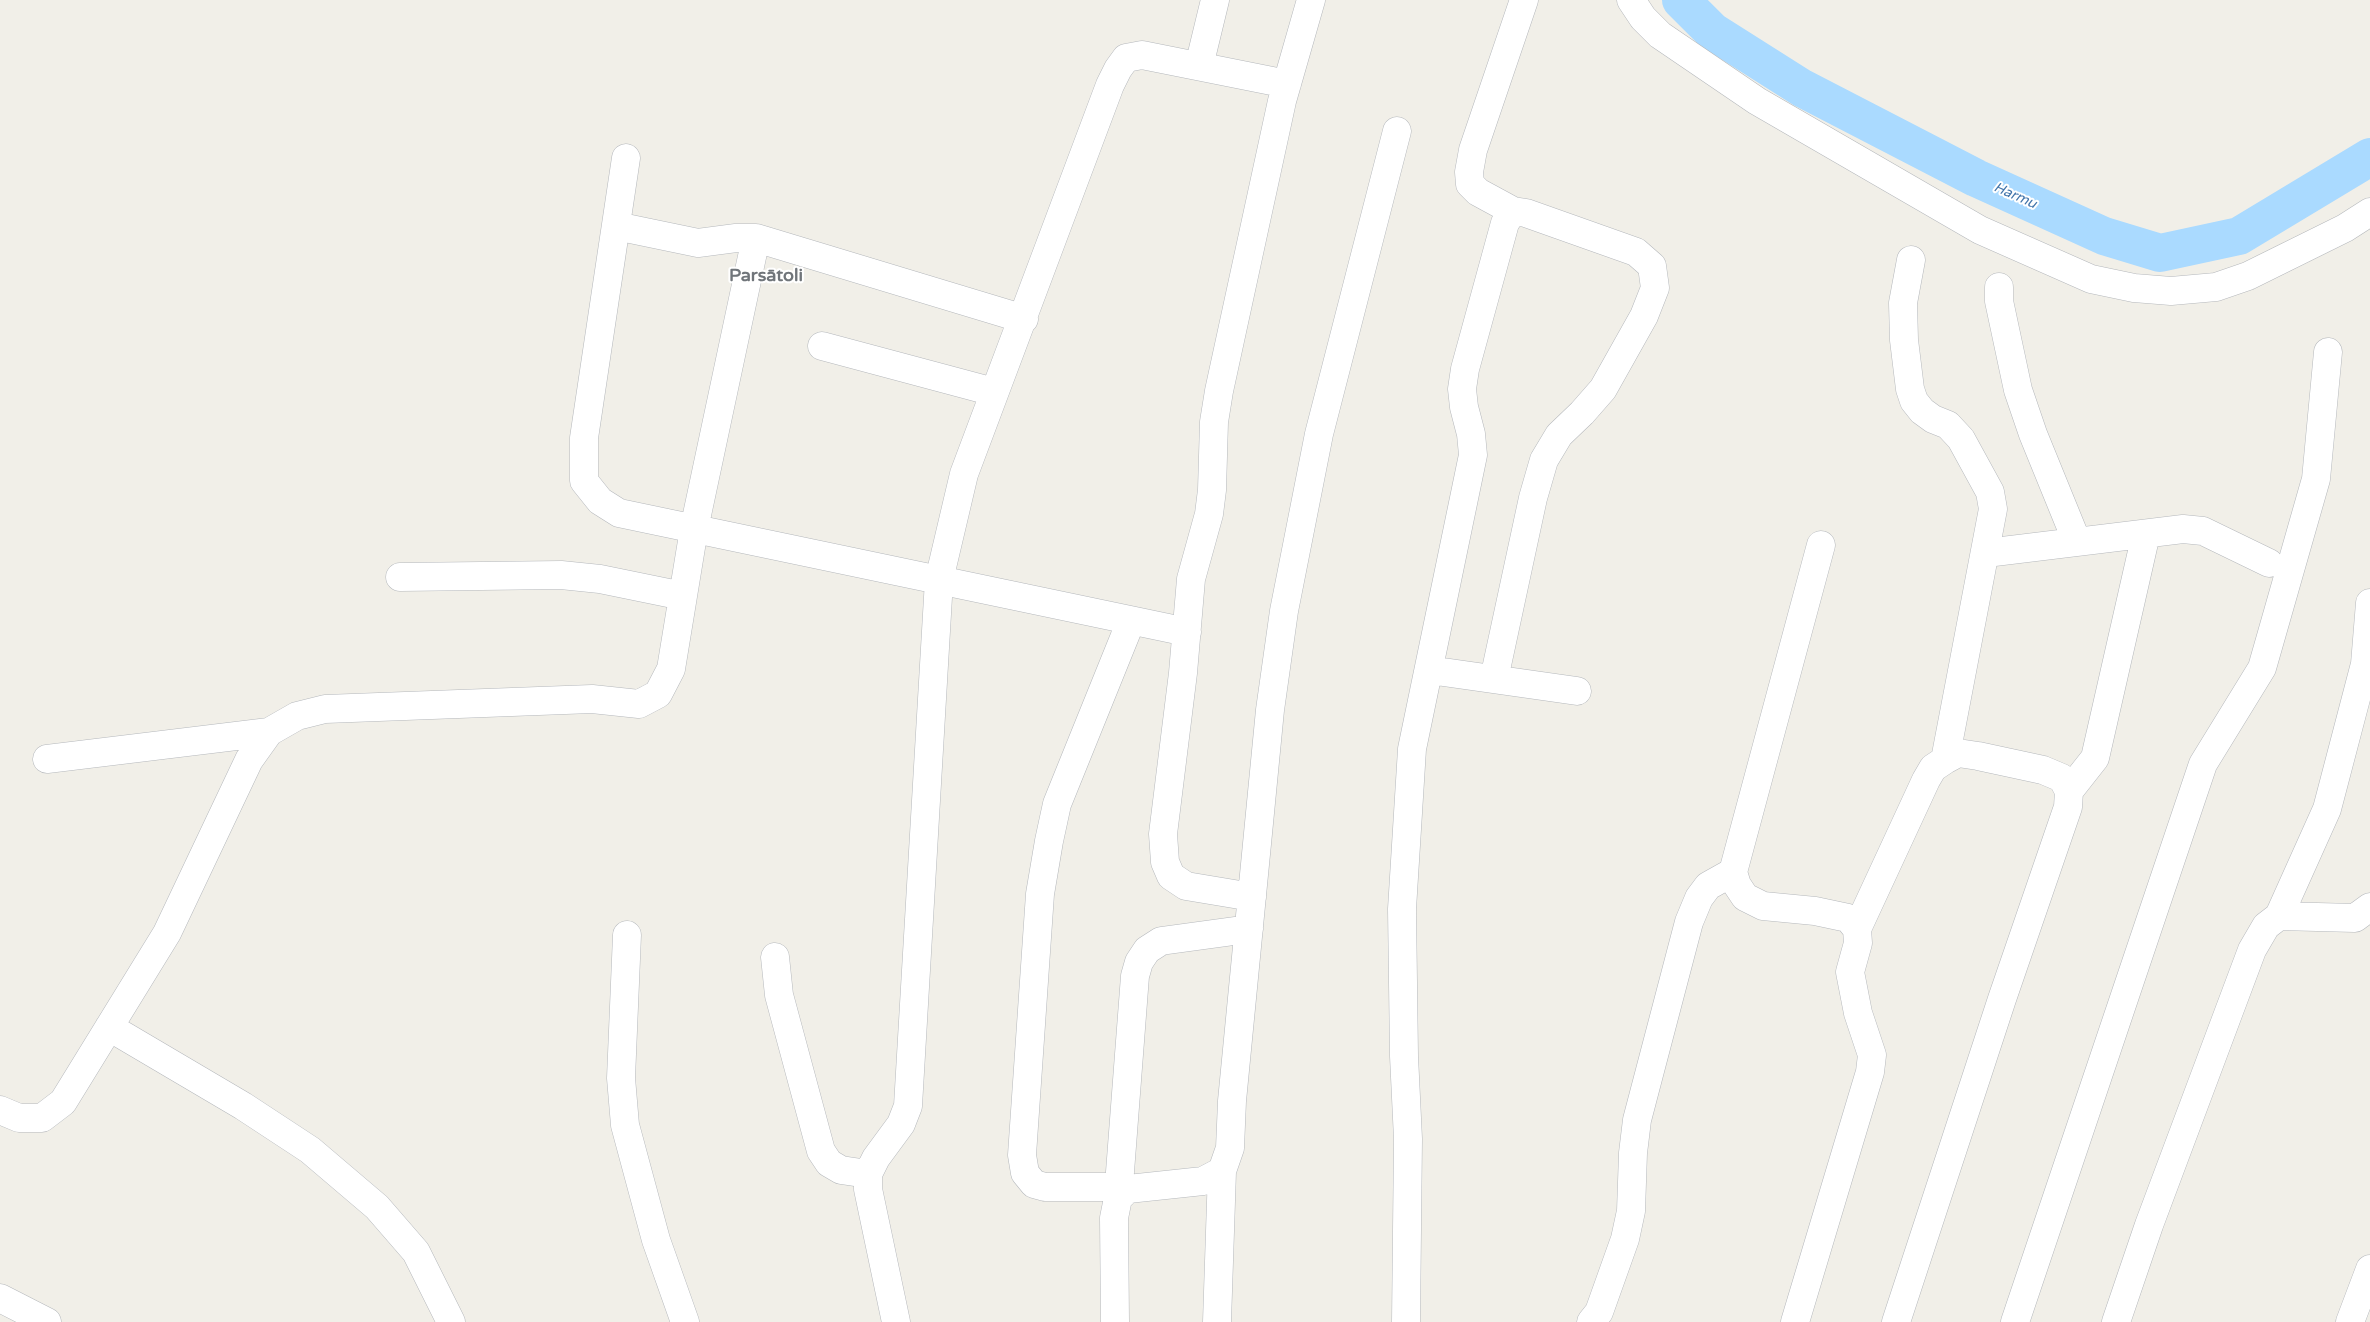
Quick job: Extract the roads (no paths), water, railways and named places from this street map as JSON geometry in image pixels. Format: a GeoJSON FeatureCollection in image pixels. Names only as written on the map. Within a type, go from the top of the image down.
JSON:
{"type":"FeatureCollection","features":[{"type":"Feature","properties":{"kind":"street"},"geometry":{"type":"LineString","coordinates":[[1198,66],[1215,0]]}},
{"type":"Feature","properties":{"kind":"street"},"geometry":{"type":"LineString","coordinates":[[1252,897],[1186,886],[1170,876],[1165,862],[1163,834],[1192,579],[1209,514],[1212,490],[1214,422],[1219,391],[1287,84],[1311,0]]}},
{"type":"Feature","properties":{"kind":"street"},"geometry":{"type":"LineString","coordinates":[[1494,679],[1533,498],[1544,460],[1559,435],[1603,389],[1644,316],[1655,288],[1652,266],[1636,252],[1526,213],[1513,211],[1478,192],[1470,184],[1469,172],[1473,150],[1524,0]]}},
{"type":"Feature","properties":{"kind":"street"},"geometry":{"type":"LineString","coordinates":[[1631,0],[1643,18],[1660,35],[1757,101],[1980,230],[2092,279],[2134,288],[2171,292],[2216,286],[2248,276],[2345,228],[2370,212]]}},
{"type":"Feature","properties":{"kind":"street"},"geometry":{"type":"LineString","coordinates":[[896,1322],[868,1189],[868,1174],[876,1158],[901,1124],[908,1106],[939,580],[964,474],[1118,69],[1126,58],[1142,55],[1287,84]]}},
{"type":"Feature","properties":{"kind":"street"},"geometry":{"type":"LineString","coordinates":[[1217,1322],[1222,1171],[1230,1148],[1232,1101],[1270,710],[1284,611],[1319,434],[1397,131]]}},
{"type":"Feature","properties":{"kind":"street"},"geometry":{"type":"LineString","coordinates":[[626,158],[584,438],[584,480],[600,501],[619,513],[1187,632]]}},
{"type":"Feature","properties":{"kind":"street"},"geometry":{"type":"LineString","coordinates":[[1406,1322],[1408,1140],[1404,1056],[1402,909],[1412,749],[1473,455],[1462,389],[1465,369],[1505,223],[1513,211]]}},
{"type":"Feature","properties":{"kind":"street"},"geometry":{"type":"LineString","coordinates":[[616,226],[698,243],[736,238],[756,238],[1024,318]]}},
{"type":"Feature","properties":{"kind":"street"},"geometry":{"type":"LineString","coordinates":[[47,759],[269,732],[297,716],[325,709],[592,699],[639,704],[658,694],[671,669],[694,529],[756,238]]}},
{"type":"Feature","properties":{"kind":"street"},"geometry":{"type":"LineString","coordinates":[[1911,260],[1903,302],[1904,340],[1910,389],[1914,401],[1922,411],[1933,419],[1948,425],[1960,439],[1990,492],[1993,509],[1945,760]]}},
{"type":"Feature","properties":{"kind":"street"},"geometry":{"type":"LineString","coordinates":[[1998,288],[2000,308],[2018,390],[2033,434],[2077,542]]}},
{"type":"Feature","properties":{"kind":"street"},"geometry":{"type":"LineString","coordinates":[[822,346],[994,392]]}},
{"type":"Feature","properties":{"kind":"street"},"geometry":{"type":"LineString","coordinates":[[2015,1322],[2203,764],[2262,668],[2316,479],[2328,352]]}},
{"type":"Feature","properties":{"kind":"street"},"geometry":{"type":"LineString","coordinates":[[1986,553],[2182,529],[2203,531],[2229,541],[2269,562]]}},
{"type":"Feature","properties":{"kind":"street"},"geometry":{"type":"LineString","coordinates":[[2069,791],[2095,758],[2146,534]]}},
{"type":"Feature","properties":{"kind":"street"},"geometry":{"type":"LineString","coordinates":[[1821,545],[1733,872],[1737,885],[1745,897],[1763,906],[1816,911],[1848,918],[1857,929]]}},
{"type":"Feature","properties":{"kind":"street"},"geometry":{"type":"LineString","coordinates":[[400,577],[561,575],[600,579],[683,596]]}},
{"type":"Feature","properties":{"kind":"street"},"geometry":{"type":"LineString","coordinates":[[2116,1322],[2149,1225],[2252,950],[2266,926],[2280,916],[2327,808],[2365,664],[2370,603]]}},
{"type":"Feature","properties":{"kind":"street"},"geometry":{"type":"LineString","coordinates":[[1131,621],[1058,804],[1047,850],[1040,894],[1022,1155],[1025,1173],[1034,1184],[1045,1187],[1119,1192],[1128,1189],[1203,1181],[1222,1171]]}},
{"type":"Feature","properties":{"kind":"street"},"geometry":{"type":"LineString","coordinates":[[1429,670],[1577,691]]}},
{"type":"Feature","properties":{"kind":"street"},"geometry":{"type":"LineString","coordinates":[[0,1110],[19,1118],[42,1118],[63,1102],[167,933],[249,760],[269,732]]}},
{"type":"Feature","properties":{"kind":"street"},"geometry":{"type":"LineString","coordinates":[[1795,1322],[1870,1072],[1872,1055],[1858,1013],[1850,972],[1858,943],[1857,929],[1926,780],[1933,768],[1958,753],[2043,770],[2062,778],[2069,791],[2068,807],[2002,999],[1896,1322]]}},
{"type":"Feature","properties":{"kind":"street"},"geometry":{"type":"LineString","coordinates":[[1592,1322],[1599,1312],[1625,1239],[1631,1211],[1633,1153],[1637,1120],[1690,922],[1699,898],[1708,886],[1733,872]]}},
{"type":"Feature","properties":{"kind":"street"},"geometry":{"type":"LineString","coordinates":[[2280,916],[2355,918],[2370,907]]}},
{"type":"Feature","properties":{"kind":"street"},"geometry":{"type":"LineString","coordinates":[[1115,1322],[1114,1218],[1119,1192],[1134,976],[1139,962],[1147,950],[1161,941],[1248,929]]}},
{"type":"Feature","properties":{"kind":"street"},"geometry":{"type":"LineString","coordinates":[[627,935],[621,1078],[625,1125],[656,1240],[685,1322]]}},
{"type":"Feature","properties":{"kind":"street"},"geometry":{"type":"LineString","coordinates":[[775,957],[779,995],[821,1151],[829,1163],[841,1170],[868,1174]]}},
{"type":"Feature","properties":{"kind":"street"},"geometry":{"type":"LineString","coordinates":[[109,1027],[243,1106],[310,1150],[377,1207],[416,1252],[451,1322]]}},
{"type":"Feature","properties":{"kind":"street"},"geometry":{"type":"LineString","coordinates":[[2350,1322],[2370,1269]]}},
{"type":"Feature","properties":{"kind":"street"},"geometry":{"type":"LineString","coordinates":[[0,1298],[47,1322]]}},
{"type":"Feature","properties":{"kind":"waterway","name":"Harmu"},"geometry":{"type":"LineString","coordinates":[[1681,0],[1712,31],[1802,88],[1976,178],[2104,236],[2160,253],[2239,236],[2370,157]]}},
{"type":"Feature","properties":{"kind":"district","name":"Parsātoli"},"geometry":{"type":"Point","coordinates":[766,276]}}]}
